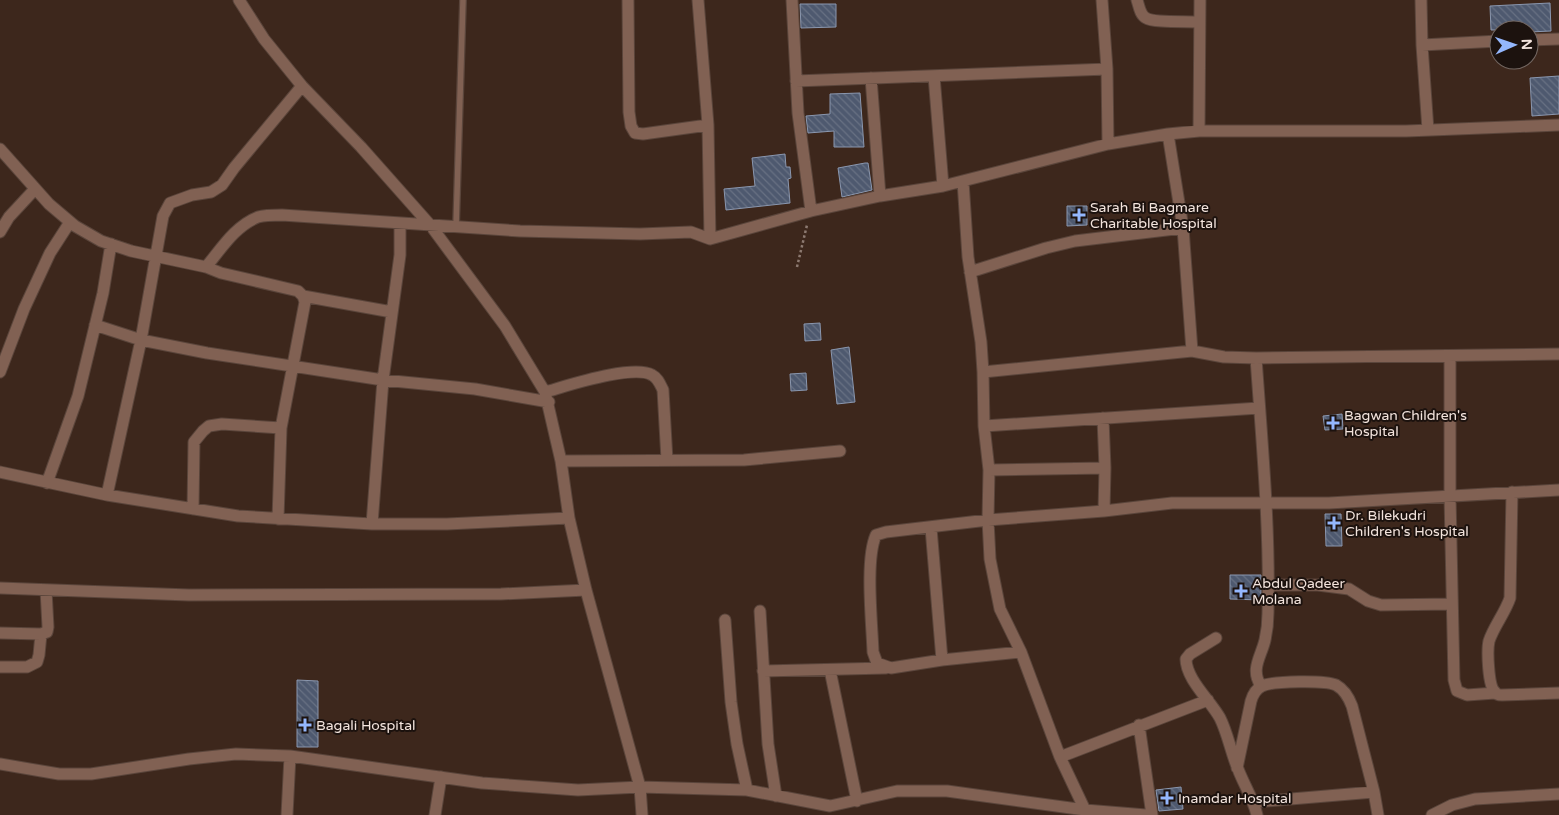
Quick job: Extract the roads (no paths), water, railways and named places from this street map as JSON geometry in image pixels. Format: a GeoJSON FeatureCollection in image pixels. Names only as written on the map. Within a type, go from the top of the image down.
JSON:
{"type":"FeatureCollection","features":[{"type":"Feature","properties":{"kind":"street"},"geometry":{"type":"LineString","coordinates":[[239,0],[264,38],[302,86],[361,147],[431,226],[505,326],[547,397],[561,461],[569,518],[586,590],[640,787],[642,815]]}},
{"type":"Feature","properties":{"kind":"street"},"geometry":{"type":"LineString","coordinates":[[628,0],[628,112],[631,126],[635,133],[643,134],[708,125]]}},
{"type":"Feature","properties":{"kind":"street"},"geometry":{"type":"LineString","coordinates":[[698,0],[708,125],[710,239]]}},
{"type":"Feature","properties":{"kind":"street"},"geometry":{"type":"LineString","coordinates":[[792,0],[798,113],[811,211]]}},
{"type":"Feature","properties":{"kind":"street"},"geometry":{"type":"LineString","coordinates":[[1102,0],[1107,69],[1108,144]]}},
{"type":"Feature","properties":{"kind":"street"},"geometry":{"type":"LineString","coordinates":[[1137,0],[1140,11],[1146,18],[1199,22]]}},
{"type":"Feature","properties":{"kind":"street"},"geometry":{"type":"LineString","coordinates":[[1199,131],[1200,0]]}},
{"type":"Feature","properties":{"kind":"street"},"geometry":{"type":"LineString","coordinates":[[1421,0],[1428,130]]}},
{"type":"Feature","properties":{"kind":"street"},"geometry":{"type":"LineString","coordinates":[[1539,39],[1559,38]]}},
{"type":"Feature","properties":{"kind":"street"},"geometry":{"type":"LineString","coordinates":[[1422,45],[1489,42]]}},
{"type":"Feature","properties":{"kind":"street"},"geometry":{"type":"LineString","coordinates":[[796,81],[1107,69]]}},
{"type":"Feature","properties":{"kind":"street"},"geometry":{"type":"LineString","coordinates":[[934,76],[943,186]]}},
{"type":"Feature","properties":{"kind":"street"},"geometry":{"type":"LineString","coordinates":[[871,78],[880,196]]}},
{"type":"Feature","properties":{"kind":"street"},"geometry":{"type":"LineString","coordinates":[[107,495],[141,340],[163,216],[170,202],[192,195],[211,192],[222,185],[302,86]]}},
{"type":"Feature","properties":{"kind":"street"},"geometry":{"type":"LineString","coordinates":[[206,267],[230,237],[247,222],[260,217],[282,215],[431,226],[640,234],[691,232],[710,239],[811,211],[880,196],[943,186],[1108,144],[1168,134],[1199,131],[1428,130],[1559,125]]}},
{"type":"Feature","properties":{"kind":"street"},"geometry":{"type":"LineString","coordinates":[[1168,134],[1183,228],[1192,351]]}},
{"type":"Feature","properties":{"kind":"street"},"geometry":{"type":"LineString","coordinates":[[0,150],[49,204],[70,222],[100,241],[131,251],[206,267],[221,273],[298,291],[303,296],[305,302],[281,428],[278,519]]}},
{"type":"Feature","properties":{"kind":"street"},"geometry":{"type":"LineString","coordinates":[[963,181],[970,272],[981,342],[984,426],[989,470],[988,520],[990,559],[1000,609],[1020,652],[1060,756],[1085,812]]}},
{"type":"Feature","properties":{"kind":"street"},"geometry":{"type":"LineString","coordinates":[[0,232],[9,217],[35,189]]}},
{"type":"Feature","properties":{"kind":"street"},"geometry":{"type":"LineString","coordinates":[[0,372],[24,309],[46,261],[70,222]]}},
{"type":"Feature","properties":{"kind":"street"},"geometry":{"type":"LineString","coordinates":[[372,524],[383,380],[400,255],[400,224]]}},
{"type":"Feature","properties":{"kind":"street"},"geometry":{"type":"LineString","coordinates":[[970,272],[1046,248],[1076,241],[1183,228]]}},
{"type":"Feature","properties":{"kind":"street"},"geometry":{"type":"LineString","coordinates":[[48,482],[78,396],[103,293],[111,244]]}},
{"type":"Feature","properties":{"kind":"street"},"geometry":{"type":"LineString","coordinates":[[303,296],[392,312]]}},
{"type":"Feature","properties":{"kind":"street"},"geometry":{"type":"LineString","coordinates":[[95,325],[141,340],[207,353],[383,380],[547,397],[616,374],[642,372],[652,375],[659,381],[662,390],[667,460]]}},
{"type":"Feature","properties":{"kind":"street"},"geometry":{"type":"LineString","coordinates":[[983,372],[1192,351],[1224,357],[1256,358],[1559,354]]}},
{"type":"Feature","properties":{"kind":"street"},"geometry":{"type":"LineString","coordinates":[[1450,356],[1452,604],[1454,680],[1457,690],[1466,696],[1495,693],[1502,695],[1559,693]]}},
{"type":"Feature","properties":{"kind":"street"},"geometry":{"type":"LineString","coordinates":[[1256,358],[1266,503],[1269,585],[1265,640],[1256,665],[1256,678],[1261,686]]}},
{"type":"Feature","properties":{"kind":"street"},"geometry":{"type":"LineString","coordinates":[[984,426],[1259,408]]}},
{"type":"Feature","properties":{"kind":"street"},"geometry":{"type":"LineString","coordinates":[[1103,418],[1104,512]]}},
{"type":"Feature","properties":{"kind":"street"},"geometry":{"type":"LineString","coordinates":[[193,509],[194,442],[202,431],[208,426],[222,424],[281,428]]}},
{"type":"Feature","properties":{"kind":"street"},"geometry":{"type":"LineString","coordinates":[[561,461],[744,460],[840,451]]}},
{"type":"Feature","properties":{"kind":"street"},"geometry":{"type":"LineString","coordinates":[[989,470],[1105,468]]}},
{"type":"Feature","properties":{"kind":"street"},"geometry":{"type":"LineString","coordinates":[[0,472],[107,495],[238,516],[372,524],[446,524],[569,518]]}},
{"type":"Feature","properties":{"kind":"street"},"geometry":{"type":"LineString","coordinates":[[891,668],[877,663],[873,652],[870,564],[872,544],[876,535],[886,532],[988,520],[1104,512],[1172,503],[1329,503],[1559,490]]}},
{"type":"Feature","properties":{"kind":"street"},"geometry":{"type":"LineString","coordinates":[[1495,693],[1492,688],[1488,664],[1489,643],[1510,598],[1512,492]]}},
{"type":"Feature","properties":{"kind":"street"},"geometry":{"type":"LineString","coordinates":[[931,528],[942,660]]}},
{"type":"Feature","properties":{"kind":"street"},"geometry":{"type":"LineString","coordinates":[[1269,585],[1349,589],[1368,601],[1381,605],[1452,604]]}},
{"type":"Feature","properties":{"kind":"street"},"geometry":{"type":"LineString","coordinates":[[0,588],[189,595],[501,594],[586,590]]}},
{"type":"Feature","properties":{"kind":"street"},"geometry":{"type":"LineString","coordinates":[[0,633],[41,634],[47,632],[46,590]]}},
{"type":"Feature","properties":{"kind":"street"},"geometry":{"type":"LineString","coordinates":[[760,611],[768,744],[776,796]]}},
{"type":"Feature","properties":{"kind":"street"},"geometry":{"type":"LineString","coordinates":[[725,620],[731,702],[737,744],[747,790]]}},
{"type":"Feature","properties":{"kind":"street"},"geometry":{"type":"LineString","coordinates":[[0,667],[27,667],[37,662],[41,634]]}},
{"type":"Feature","properties":{"kind":"street"},"geometry":{"type":"LineString","coordinates":[[1216,638],[1190,654],[1186,659],[1186,666],[1220,719],[1237,768],[1254,802],[1257,815]]}},
{"type":"Feature","properties":{"kind":"street"},"geometry":{"type":"LineString","coordinates":[[763,671],[891,668],[942,660],[1020,652]]}},
{"type":"Feature","properties":{"kind":"street"},"geometry":{"type":"LineString","coordinates":[[830,670],[856,801]]}},
{"type":"Feature","properties":{"kind":"street"},"geometry":{"type":"LineString","coordinates":[[1237,768],[1251,701],[1254,693],[1261,686],[1273,683],[1323,682],[1336,685],[1347,695],[1352,706],[1378,815]]}},
{"type":"Feature","properties":{"kind":"street"},"geometry":{"type":"LineString","coordinates":[[1060,756],[1208,700]]}},
{"type":"Feature","properties":{"kind":"street"},"geometry":{"type":"LineString","coordinates":[[1139,725],[1152,815]]}},
{"type":"Feature","properties":{"kind":"street"},"geometry":{"type":"LineString","coordinates":[[0,764],[59,774],[91,774],[236,754],[290,756],[482,783],[578,790],[640,787],[747,790],[830,806],[897,791],[947,791],[1085,812],[1146,815]]}},
{"type":"Feature","properties":{"kind":"street"},"geometry":{"type":"LineString","coordinates":[[287,815],[290,756]]}},
{"type":"Feature","properties":{"kind":"street"},"geometry":{"type":"LineString","coordinates":[[435,815],[441,777]]}},
{"type":"Feature","properties":{"kind":"street"},"geometry":{"type":"LineString","coordinates":[[1254,802],[1374,792]]}},
{"type":"Feature","properties":{"kind":"street"},"geometry":{"type":"LineString","coordinates":[[1432,815],[1452,805],[1475,799],[1559,794]]}},
{"type":"Feature","properties":{"kind":"street"},"geometry":{"type":"LineString","coordinates":[[818,815],[830,806]]}},
{"type":"Feature","properties":{"kind":"lane"},"geometry":{"type":"LineString","coordinates":[[456,227],[463,0]]}},
{"type":"Feature","properties":{"kind":"place","name":"Sarah Bi Bagmare Charitable Hospital"},"geometry":{"type":"Point","coordinates":[1079,215]}},
{"type":"Feature","properties":{"kind":"place","name":"Bagwan Children's Hospital"},"geometry":{"type":"Point","coordinates":[1333,423]}},
{"type":"Feature","properties":{"kind":"place","name":"Dr. Bilekudri Children's Hospital"},"geometry":{"type":"Point","coordinates":[1334,523]}},
{"type":"Feature","properties":{"kind":"place","name":"Abdul Qadeer Molana"},"geometry":{"type":"Point","coordinates":[1241,591]}},
{"type":"Feature","properties":{"kind":"place","name":"Bagali Hospital"},"geometry":{"type":"Point","coordinates":[305,725]}},
{"type":"Feature","properties":{"kind":"place","name":"Inamdar Hospital"},"geometry":{"type":"Point","coordinates":[1167,798]}}]}
